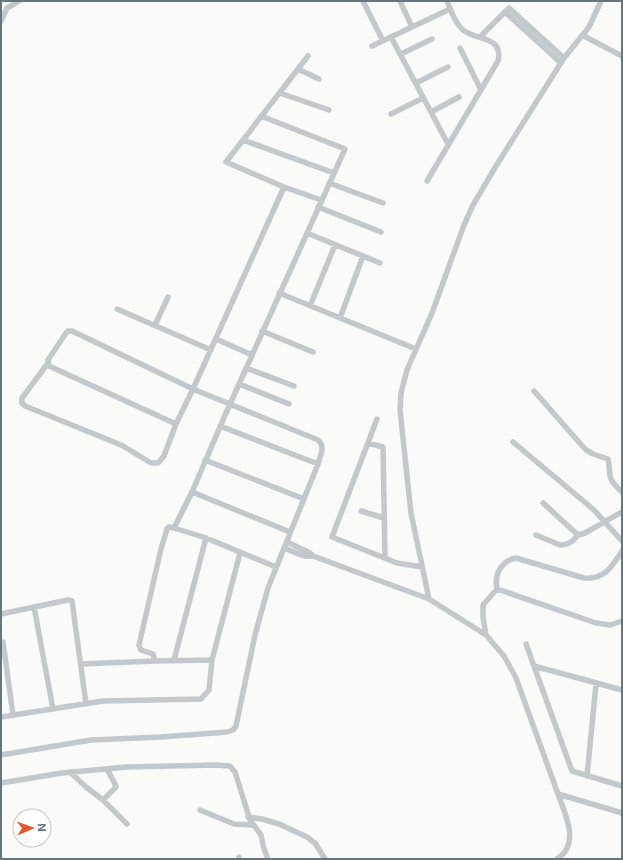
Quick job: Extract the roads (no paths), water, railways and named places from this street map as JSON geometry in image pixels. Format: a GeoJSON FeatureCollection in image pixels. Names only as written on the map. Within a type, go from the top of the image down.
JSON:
{"type":"FeatureCollection","features":[{"type":"Feature","properties":{"kind":"street"},"geometry":{"type":"LineString","coordinates":[[1,21],[7,8],[19,1]]}},
{"type":"Feature","properties":{"kind":"street"},"geometry":{"type":"LineString","coordinates":[[364,1],[383,41]]}},
{"type":"Feature","properties":{"kind":"street"},"geometry":{"type":"LineString","coordinates":[[400,1],[412,27]]}},
{"type":"Feature","properties":{"kind":"street"},"geometry":{"type":"LineString","coordinates":[[426,181],[498,61],[499,53],[498,49],[494,45],[484,38],[463,31],[457,23],[447,1]]}},
{"type":"Feature","properties":{"kind":"street"},"geometry":{"type":"LineString","coordinates":[[429,598],[411,513],[400,410],[401,393],[416,349],[432,313],[464,225],[473,205],[562,61],[589,27],[600,1]]}},
{"type":"Feature","properties":{"kind":"street"},"geometry":{"type":"LineString","coordinates":[[372,46],[450,9]]}},
{"type":"Feature","properties":{"kind":"street"},"geometry":{"type":"LineString","coordinates":[[480,37],[507,10],[562,61]]}},
{"type":"Feature","properties":{"kind":"street"},"geometry":{"type":"LineString","coordinates":[[582,35],[622,56]]}},
{"type":"Feature","properties":{"kind":"street"},"geometry":{"type":"LineString","coordinates":[[391,37],[448,144]]}},
{"type":"Feature","properties":{"kind":"street"},"geometry":{"type":"LineString","coordinates":[[401,54],[432,39]]}},
{"type":"Feature","properties":{"kind":"street"},"geometry":{"type":"LineString","coordinates":[[460,48],[481,90]]}},
{"type":"Feature","properties":{"kind":"street"},"geometry":{"type":"LineString","coordinates":[[308,56],[226,162],[284,187],[321,200]]}},
{"type":"Feature","properties":{"kind":"street"},"geometry":{"type":"LineString","coordinates":[[416,84],[448,67]]}},
{"type":"Feature","properties":{"kind":"street"},"geometry":{"type":"LineString","coordinates":[[298,69],[319,79]]}},
{"type":"Feature","properties":{"kind":"street"},"geometry":{"type":"LineString","coordinates":[[280,92],[330,110]]}},
{"type":"Feature","properties":{"kind":"street"},"geometry":{"type":"LineString","coordinates":[[431,112],[459,97]]}},
{"type":"Feature","properties":{"kind":"street"},"geometry":{"type":"LineString","coordinates":[[391,114],[424,98]]}},
{"type":"Feature","properties":{"kind":"street"},"geometry":{"type":"LineString","coordinates":[[174,528],[192,492],[262,330],[344,149],[261,116]]}},
{"type":"Feature","properties":{"kind":"street"},"geometry":{"type":"LineString","coordinates":[[243,140],[334,173]]}},
{"type":"Feature","properties":{"kind":"street"},"geometry":{"type":"LineString","coordinates":[[329,184],[383,203]]}},
{"type":"Feature","properties":{"kind":"street"},"geometry":{"type":"LineString","coordinates":[[1,755],[91,740],[168,737],[227,732],[233,730],[236,726],[255,634],[268,588],[318,464],[323,447],[322,443],[318,440],[229,405],[193,389],[72,331],[68,331],[66,333],[48,360],[48,363],[22,398],[22,403],[25,406],[123,446],[147,461],[155,464],[158,463],[164,456],[176,424],[193,389],[211,350],[284,187]]}},
{"type":"Feature","properties":{"kind":"street"},"geometry":{"type":"LineString","coordinates":[[318,207],[381,232]]}},
{"type":"Feature","properties":{"kind":"street"},"geometry":{"type":"LineString","coordinates":[[306,233],[380,263]]}},
{"type":"Feature","properties":{"kind":"street"},"geometry":{"type":"LineString","coordinates":[[310,306],[335,246]]}},
{"type":"Feature","properties":{"kind":"street"},"geometry":{"type":"LineString","coordinates":[[340,318],[363,256]]}},
{"type":"Feature","properties":{"kind":"street"},"geometry":{"type":"LineString","coordinates":[[279,294],[416,349]]}},
{"type":"Feature","properties":{"kind":"street"},"geometry":{"type":"LineString","coordinates":[[155,325],[168,297]]}},
{"type":"Feature","properties":{"kind":"street"},"geometry":{"type":"LineString","coordinates":[[117,309],[211,350]]}},
{"type":"Feature","properties":{"kind":"street"},"geometry":{"type":"LineString","coordinates":[[262,330],[313,352]]}},
{"type":"Feature","properties":{"kind":"street"},"geometry":{"type":"LineString","coordinates":[[216,339],[252,355]]}},
{"type":"Feature","properties":{"kind":"street"},"geometry":{"type":"LineString","coordinates":[[48,363],[49,366],[176,424]]}},
{"type":"Feature","properties":{"kind":"street"},"geometry":{"type":"LineString","coordinates":[[246,368],[294,386]]}},
{"type":"Feature","properties":{"kind":"street"},"geometry":{"type":"LineString","coordinates":[[239,384],[289,404]]}},
{"type":"Feature","properties":{"kind":"street"},"geometry":{"type":"LineString","coordinates":[[534,391],[586,450],[597,456],[608,459],[609,476],[622,492]]}},
{"type":"Feature","properties":{"kind":"street"},"geometry":{"type":"LineString","coordinates":[[377,419],[332,537],[397,563],[422,567]]}},
{"type":"Feature","properties":{"kind":"street"},"geometry":{"type":"LineString","coordinates":[[220,426],[318,464]]}},
{"type":"Feature","properties":{"kind":"street"},"geometry":{"type":"LineString","coordinates":[[513,442],[593,509],[622,541]]}},
{"type":"Feature","properties":{"kind":"street"},"geometry":{"type":"LineString","coordinates":[[368,443],[383,447],[385,558]]}},
{"type":"Feature","properties":{"kind":"street"},"geometry":{"type":"LineString","coordinates":[[206,460],[304,498]]}},
{"type":"Feature","properties":{"kind":"street"},"geometry":{"type":"LineString","coordinates":[[192,492],[290,532]]}},
{"type":"Feature","properties":{"kind":"street"},"geometry":{"type":"LineString","coordinates":[[543,503],[578,534]]}},
{"type":"Feature","properties":{"kind":"street"},"geometry":{"type":"LineString","coordinates":[[361,511],[384,518]]}},
{"type":"Feature","properties":{"kind":"street"},"geometry":{"type":"LineString","coordinates":[[536,535],[560,545],[564,545],[571,542],[578,534],[585,533],[622,512]]}},
{"type":"Feature","properties":{"kind":"street"},"geometry":{"type":"LineString","coordinates":[[155,660],[153,654],[141,650],[139,645],[161,549],[168,527],[206,538],[276,567]]}},
{"type":"Feature","properties":{"kind":"street"},"geometry":{"type":"LineString","coordinates":[[174,660],[206,538]]}},
{"type":"Feature","properties":{"kind":"street"},"geometry":{"type":"LineString","coordinates":[[286,545],[429,598],[486,635],[504,656],[516,678],[545,756],[570,831],[568,846],[565,853],[556,859]]}},
{"type":"Feature","properties":{"kind":"street"},"geometry":{"type":"LineString","coordinates":[[486,635],[483,605],[497,589],[496,581],[502,564],[508,560],[516,558],[591,579],[597,578],[609,570],[622,551]]}},
{"type":"Feature","properties":{"kind":"street"},"geometry":{"type":"LineString","coordinates":[[1,718],[103,701],[201,699],[209,690],[212,660],[240,553]]}},
{"type":"Feature","properties":{"kind":"street"},"geometry":{"type":"LineString","coordinates":[[497,589],[596,623],[610,625],[622,621]]}},
{"type":"Feature","properties":{"kind":"street"},"geometry":{"type":"LineString","coordinates":[[1,614],[69,600],[72,601],[86,704]]}},
{"type":"Feature","properties":{"kind":"street"},"geometry":{"type":"LineString","coordinates":[[34,607],[53,709]]}},
{"type":"Feature","properties":{"kind":"street"},"geometry":{"type":"LineString","coordinates":[[3,642],[13,716]]}},
{"type":"Feature","properties":{"kind":"street"},"geometry":{"type":"LineString","coordinates":[[526,644],[571,769],[574,773],[622,786]]}},
{"type":"Feature","properties":{"kind":"street"},"geometry":{"type":"LineString","coordinates":[[81,664],[155,660],[212,660]]}},
{"type":"Feature","properties":{"kind":"street"},"geometry":{"type":"LineString","coordinates":[[534,666],[622,690]]}},
{"type":"Feature","properties":{"kind":"street"},"geometry":{"type":"LineString","coordinates":[[587,776],[596,684]]}},
{"type":"Feature","properties":{"kind":"street"},"geometry":{"type":"LineString","coordinates":[[1,783],[70,772],[146,766],[230,766],[235,772],[248,817],[261,834],[268,859]]}},
{"type":"Feature","properties":{"kind":"street"},"geometry":{"type":"LineString","coordinates":[[103,800],[116,787],[116,784],[107,770]]}},
{"type":"Feature","properties":{"kind":"street"},"geometry":{"type":"LineString","coordinates":[[70,772],[103,800],[127,824]]}},
{"type":"Feature","properties":{"kind":"street"},"geometry":{"type":"LineString","coordinates":[[558,794],[622,813]]}},
{"type":"Feature","properties":{"kind":"street"},"geometry":{"type":"LineString","coordinates":[[200,810],[234,824],[253,825]]}},
{"type":"Feature","properties":{"kind":"street"},"geometry":{"type":"LineString","coordinates":[[248,817],[279,824],[307,837],[315,843],[325,859]]}}]}
